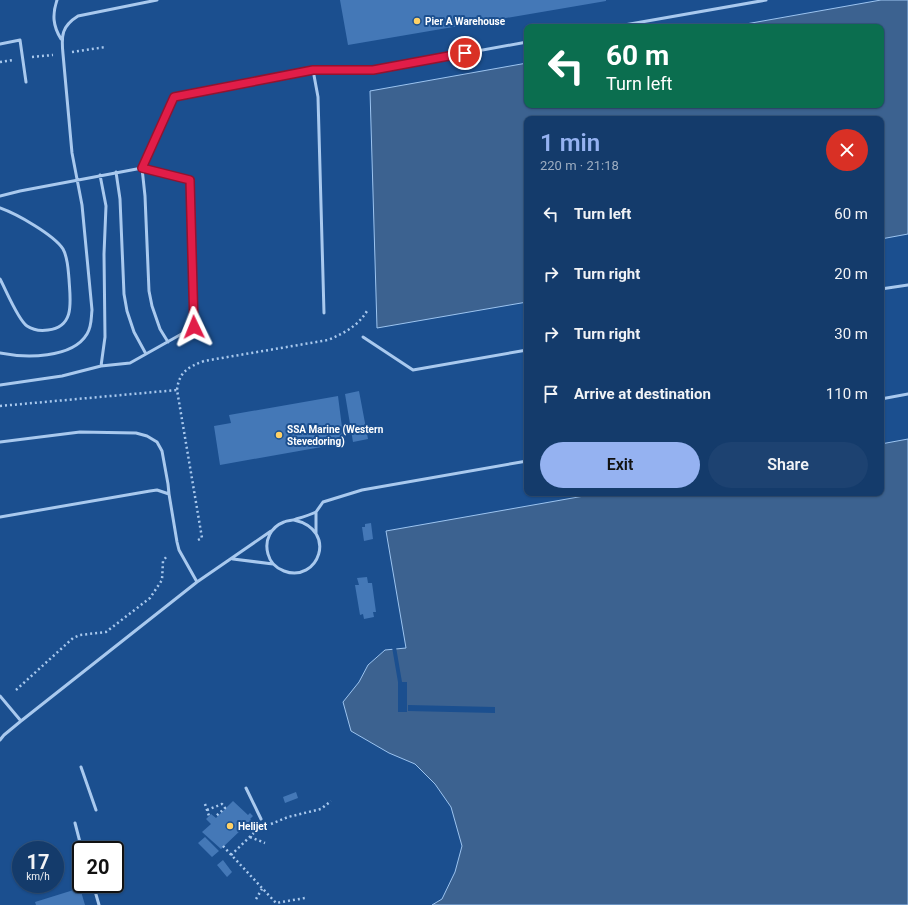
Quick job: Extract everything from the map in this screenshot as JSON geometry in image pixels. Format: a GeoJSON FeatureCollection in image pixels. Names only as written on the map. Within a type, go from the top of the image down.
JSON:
{"type":"FeatureCollection","features":[{"type":"Feature","properties":{"kind":"lane"},"geometry":{"type":"LineString","coordinates":[[0,353],[14,356],[32,356],[50,354],[68,349],[80,342],[87,334],[91,325],[92,310],[82,206],[72,153],[61,39],[55,29],[54,19],[57,0]]}},
{"type":"Feature","properties":{"kind":"lane"},"geometry":{"type":"LineString","coordinates":[[61,39],[65,28],[70,21],[78,16],[157,0]]}},
{"type":"Feature","properties":{"kind":"lane"},"geometry":{"type":"LineString","coordinates":[[630,24],[766,0]]}},
{"type":"Feature","properties":{"kind":"lane"},"geometry":{"type":"LineString","coordinates":[[0,44],[20,40],[26,82]]}},
{"type":"Feature","properties":{"kind":"lane"},"geometry":{"type":"LineString","coordinates":[[168,342],[160,329],[152,306],[149,290],[145,196],[142,168],[174,97],[313,70],[373,70],[524,43]]}},
{"type":"Feature","properties":{"kind":"lane"},"geometry":{"type":"LineString","coordinates":[[313,70],[318,97],[324,312]]}},
{"type":"Feature","properties":{"kind":"lane"},"geometry":{"type":"LineString","coordinates":[[0,196],[100,175],[142,168],[190,180],[194,327],[130,363],[101,366],[62,376],[0,385]]}},
{"type":"Feature","properties":{"kind":"lane"},"geometry":{"type":"LineString","coordinates":[[116,172],[120,199],[124,294],[127,311],[134,332],[146,354]]}},
{"type":"Feature","properties":{"kind":"lane"},"geometry":{"type":"LineString","coordinates":[[100,175],[106,206],[104,254],[105,337],[101,366]]}},
{"type":"Feature","properties":{"kind":"lane"},"geometry":{"type":"LineString","coordinates":[[0,208],[49,235],[64,250],[67,259],[71,305],[65,322],[60,326],[46,330],[33,329],[26,326],[21,320],[0,279]]}},
{"type":"Feature","properties":{"kind":"lane"},"geometry":{"type":"LineString","coordinates":[[884,289],[908,285]]}},
{"type":"Feature","properties":{"kind":"lane"},"geometry":{"type":"LineString","coordinates":[[363,337],[413,370],[524,351]]}},
{"type":"Feature","properties":{"kind":"lane"},"geometry":{"type":"LineString","coordinates":[[884,398],[908,394]]}},
{"type":"Feature","properties":{"kind":"lane"},"geometry":{"type":"LineString","coordinates":[[0,442],[80,432],[136,433],[148,436],[157,442],[162,452],[179,550],[197,582]]}},
{"type":"Feature","properties":{"kind":"lane"},"geometry":{"type":"LineString","coordinates":[[0,740],[21,721],[197,582],[233,559],[278,525],[316,512],[324,502],[362,490],[524,462]]}},
{"type":"Feature","properties":{"kind":"lane"},"geometry":{"type":"LineString","coordinates":[[0,517],[157,490],[169,494]]}},
{"type":"Feature","properties":{"kind":"lane"},"geometry":{"type":"LineString","coordinates":[[316,512],[316,533]]}},
{"type":"Feature","properties":{"kind":"lane"},"geometry":{"type":"LineString","coordinates":[[271,531],[266,548],[268,556],[273,564],[279,570],[288,573],[296,573],[305,570],[312,566],[317,558],[320,550],[319,541],[316,533],[310,526],[303,522],[294,520]]}},
{"type":"Feature","properties":{"kind":"lane"},"geometry":{"type":"LineString","coordinates":[[233,559],[273,564]]}},
{"type":"Feature","properties":{"kind":"lane"},"geometry":{"type":"LineString","coordinates":[[0,696],[21,721]]}},
{"type":"Feature","properties":{"kind":"lane"},"geometry":{"type":"LineString","coordinates":[[80,767],[96,810]]}},
{"type":"Feature","properties":{"kind":"lane"},"geometry":{"type":"LineString","coordinates":[[246,788],[261,819]]}},
{"type":"Feature","properties":{"kind":"lane"},"geometry":{"type":"LineString","coordinates":[[75,824],[80,841]]}},
{"type":"Feature","properties":{"kind":"lane"},"geometry":{"type":"LineString","coordinates":[[96,893],[99,905]]}},
{"type":"Feature","properties":{"kind":"path"},"geometry":{"type":"LineString","coordinates":[[78,52],[106,47]]}},
{"type":"Feature","properties":{"kind":"path"},"geometry":{"type":"LineString","coordinates":[[0,62],[16,59]]}},
{"type":"Feature","properties":{"kind":"path"},"geometry":{"type":"LineString","coordinates":[[198,540],[202,538],[177,390],[178,381],[182,375],[185,371],[204,361],[328,340],[343,334],[355,326],[367,311]]}},
{"type":"Feature","properties":{"kind":"path"},"geometry":{"type":"LineString","coordinates":[[0,406],[177,390]]}},
{"type":"Feature","properties":{"kind":"path"},"geometry":{"type":"LineString","coordinates":[[16,690],[73,638],[80,635],[106,632],[150,598],[162,580],[162,561],[167,556]]}},
{"type":"Feature","properties":{"kind":"path"},"geometry":{"type":"LineString","coordinates":[[231,855],[259,828],[288,817],[321,809],[331,800]]}},
{"type":"Feature","properties":{"kind":"path"},"geometry":{"type":"LineString","coordinates":[[205,804],[209,816]]}},
{"type":"Feature","properties":{"kind":"path"},"geometry":{"type":"LineString","coordinates":[[207,810],[222,804],[225,808],[215,817]]}},
{"type":"Feature","properties":{"kind":"path"},"geometry":{"type":"LineString","coordinates":[[250,836],[265,843]]}},
{"type":"Feature","properties":{"kind":"path"},"geometry":{"type":"LineString","coordinates":[[223,846],[276,903],[305,898]]}},
{"type":"Feature","properties":{"kind":"path"},"geometry":{"type":"LineString","coordinates":[[256,899],[262,889]]}},
{"type":"Feature","properties":{"kind":"water"},"geometry":{"type":"Polygon","coordinates":[[[881,0],[908,0],[908,234],[884,238],[884,116],[524,116],[524,303],[377,328],[370,91],[524,64],[524,108],[884,108],[884,24],[746,24],[881,0]]]}},
{"type":"Feature","properties":{"kind":"water"},"geometry":{"type":"Polygon","coordinates":[[[908,439],[908,905],[432,905],[442,899],[455,872],[462,846],[451,807],[435,784],[415,764],[389,753],[351,731],[343,702],[359,682],[368,665],[385,650],[406,648],[386,531],[584,496],[884,496],[884,443],[908,439]]]}},
{"type":"Feature","properties":{"kind":"pier"},"geometry":{"type":"Polygon","coordinates":[[[392,647],[396,647],[402,682],[407,682],[407,712],[398,712],[398,682],[392,647]]]}},
{"type":"Feature","properties":{"kind":"pier"},"geometry":{"type":"Polygon","coordinates":[[[408,705],[495,707],[495,713],[408,711],[408,705]]]}},
{"type":"Feature","properties":{"kind":"building","name":"Pier A Warehouse"},"geometry":{"type":"Polygon","coordinates":[[[340,0],[606,0],[606,1],[348,45],[340,0]]]}},
{"type":"Feature","properties":{"kind":"building"},"geometry":{"type":"Polygon","coordinates":[[[359,391],[368,439],[353,442],[345,394],[359,391]]]}},
{"type":"Feature","properties":{"kind":"building","name":"SSA Marine (Western Stevedoring)"},"geometry":{"type":"Polygon","coordinates":[[[338,396],[344,443],[220,465],[214,426],[231,423],[229,415],[338,396]]]}},
{"type":"Feature","properties":{"kind":"building"},"geometry":{"type":"Polygon","coordinates":[[[371,523],[373,539],[364,541],[362,527],[365,527],[365,524],[371,523]]]}},
{"type":"Feature","properties":{"kind":"building"},"geometry":{"type":"Polygon","coordinates":[[[367,577],[368,583],[372,583],[376,612],[373,612],[374,617],[364,619],[363,614],[360,615],[355,585],[359,585],[357,578],[367,577]]]}},
{"type":"Feature","properties":{"kind":"building"},"geometry":{"type":"Polygon","coordinates":[[[296,792],[298,798],[285,803],[283,797],[296,792]]]}},
{"type":"Feature","properties":{"kind":"building","name":"Helijet"},"geometry":{"type":"Polygon","coordinates":[[[233,801],[248,815],[250,813],[253,816],[250,819],[255,823],[246,831],[243,828],[221,849],[202,832],[211,824],[206,819],[211,814],[216,818],[233,801]]]}},
{"type":"Feature","properties":{"kind":"building"},"geometry":{"type":"Polygon","coordinates":[[[205,837],[219,851],[212,857],[198,843],[205,837]]]}},
{"type":"Feature","properties":{"kind":"building"},"geometry":{"type":"Polygon","coordinates":[[[223,860],[232,872],[227,877],[217,865],[223,860]]]}},
{"type":"Feature","properties":{"kind":"building"},"geometry":{"type":"Polygon","coordinates":[[[72,890],[72,893],[81,893],[85,905],[36,905],[35,902],[72,890]]]}},
{"type":"Feature","properties":{"kind":"place","name":"Pier A Warehouse"},"geometry":{"type":"Point","coordinates":[417,21]}},
{"type":"Feature","properties":{"kind":"place","name":"SSA Marine (Western Stevedoring)"},"geometry":{"type":"Point","coordinates":[279,435]}},
{"type":"Feature","properties":{"kind":"place","name":"Helijet"},"geometry":{"type":"Point","coordinates":[230,826]}},
{"type":"Feature","properties":{"kind":"route"},"geometry":{"type":"LineString","coordinates":[[194,327],[190,180],[142,168],[174,97],[313,70],[373,70],[465,53]]}}]}
